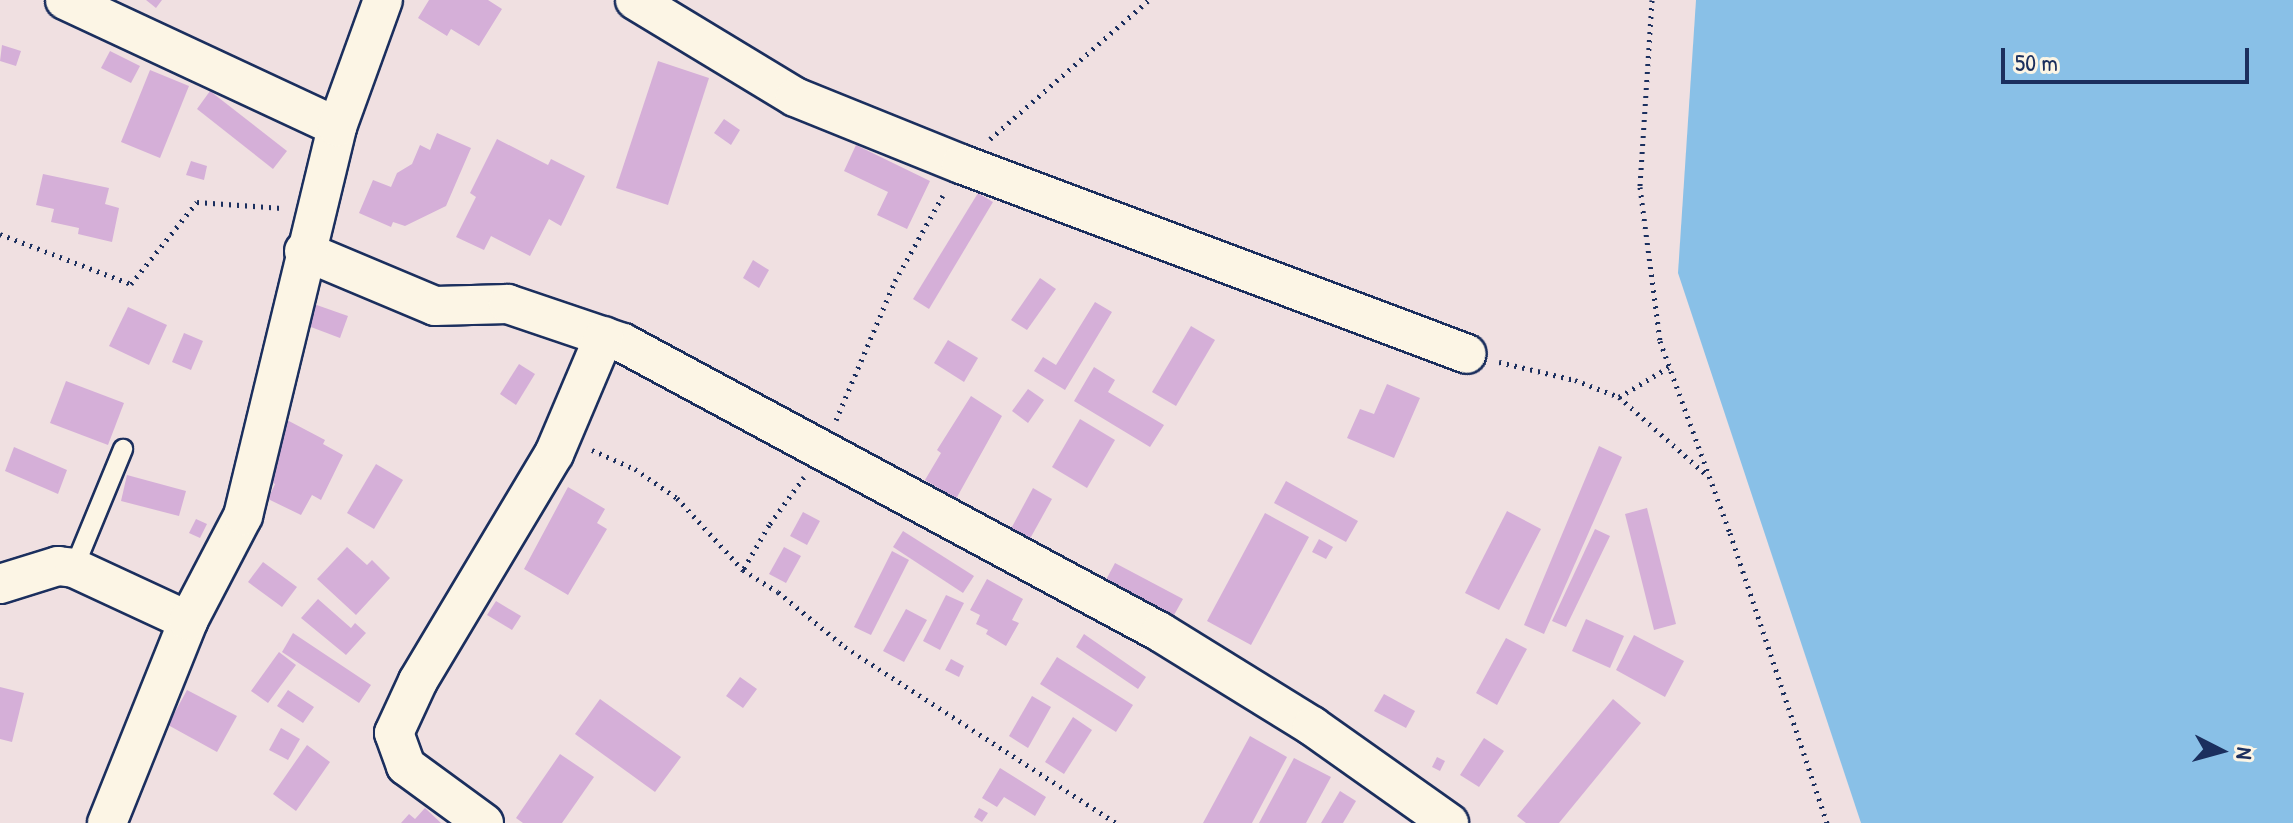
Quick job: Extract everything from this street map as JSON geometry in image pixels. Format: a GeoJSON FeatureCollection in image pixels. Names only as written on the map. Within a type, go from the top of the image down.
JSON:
{"type":"FeatureCollection","features":[{"type":"Feature","properties":{"kind":"street"},"geometry":{"type":"LineString","coordinates":[[65,0],[337,127]]}},
{"type":"Feature","properties":{"kind":"street"},"geometry":{"type":"LineString","coordinates":[[107,823],[188,621],[243,516],[304,251],[337,127],[383,0]]}},
{"type":"Feature","properties":{"kind":"street"},"geometry":{"type":"LineString","coordinates":[[635,0],[795,97],[961,164],[1467,354]]}},
{"type":"Feature","properties":{"kind":"street"},"geometry":{"type":"LineString","coordinates":[[304,251],[435,306],[508,304],[604,336],[1160,632],[1312,726],[1449,823]]}},
{"type":"Feature","properties":{"kind":"street"},"geometry":{"type":"LineString","coordinates":[[484,823],[406,766],[394,733],[418,681],[562,437],[604,336]]}},
{"type":"Feature","properties":{"kind":"street"},"geometry":{"type":"LineString","coordinates":[[0,584],[44,569],[74,568],[188,621]]}},
{"type":"Feature","properties":{"kind":"lane"},"geometry":{"type":"LineString","coordinates":[[74,568],[123,449]]}},
{"type":"Feature","properties":{"kind":"path"},"geometry":{"type":"LineString","coordinates":[[743,570],[769,525],[824,451],[895,281],[961,164],[1149,0]]}},
{"type":"Feature","properties":{"kind":"path"},"geometry":{"type":"LineString","coordinates":[[1652,0],[1640,187],[1660,341],[1827,823]]}},
{"type":"Feature","properties":{"kind":"path"},"geometry":{"type":"LineString","coordinates":[[0,234],[131,284],[197,202],[314,212]]}},
{"type":"Feature","properties":{"kind":"path"},"geometry":{"type":"LineString","coordinates":[[1467,354],[1575,380],[1619,397],[1710,478]]}},
{"type":"Feature","properties":{"kind":"path"},"geometry":{"type":"LineString","coordinates":[[1619,397],[1669,367]]}},
{"type":"Feature","properties":{"kind":"path"},"geometry":{"type":"LineString","coordinates":[[562,437],[635,469],[677,498],[743,570],[778,592],[845,647],[1116,823]]}},
{"type":"Feature","properties":{"kind":"water"},"geometry":{"type":"Polygon","coordinates":[[[1696,0],[2293,0],[2293,823],[1861,823],[1678,273],[1696,0]]]}},
{"type":"Feature","properties":{"kind":"building"},"geometry":{"type":"Polygon","coordinates":[[[146,0],[162,0],[156,8],[146,0]]]}},
{"type":"Feature","properties":{"kind":"building"},"geometry":{"type":"Polygon","coordinates":[[[429,0],[488,0],[502,9],[479,46],[451,29],[447,36],[418,18],[429,0]]]}},
{"type":"Feature","properties":{"kind":"building"},"geometry":{"type":"Polygon","coordinates":[[[2,45],[21,51],[16,66],[0,61],[2,45]]]}},
{"type":"Feature","properties":{"kind":"building"},"geometry":{"type":"Polygon","coordinates":[[[110,51],[140,66],[131,83],[101,68],[110,51]]]}},
{"type":"Feature","properties":{"kind":"building"},"geometry":{"type":"Polygon","coordinates":[[[658,61],[709,78],[668,205],[616,188],[658,61]]]}},
{"type":"Feature","properties":{"kind":"building"},"geometry":{"type":"Polygon","coordinates":[[[150,70],[189,86],[160,158],[121,142],[150,70]]]}},
{"type":"Feature","properties":{"kind":"building"},"geometry":{"type":"Polygon","coordinates":[[[210,91],[287,151],[273,169],[197,109],[210,91]]]}},
{"type":"Feature","properties":{"kind":"building"},"geometry":{"type":"Polygon","coordinates":[[[724,119],[740,130],[731,145],[714,133],[724,119]]]}},
{"type":"Feature","properties":{"kind":"building"},"geometry":{"type":"Polygon","coordinates":[[[437,133],[471,148],[446,206],[405,226],[393,222],[391,227],[359,213],[373,180],[391,187],[397,173],[412,164],[420,145],[430,150],[437,133]]]}},
{"type":"Feature","properties":{"kind":"building"},"geometry":{"type":"Polygon","coordinates":[[[497,139],[548,165],[551,159],[585,176],[561,226],[549,219],[530,256],[491,236],[484,250],[456,237],[476,197],[470,193],[497,139]]]}},
{"type":"Feature","properties":{"kind":"building"},"geometry":{"type":"Polygon","coordinates":[[[856,145],[930,181],[907,229],[877,215],[888,192],[844,171],[856,145]]]}},
{"type":"Feature","properties":{"kind":"building"},"geometry":{"type":"Polygon","coordinates":[[[191,161],[207,166],[204,180],[186,175],[191,161]]]}},
{"type":"Feature","properties":{"kind":"building"},"geometry":{"type":"Polygon","coordinates":[[[43,174],[109,188],[105,204],[119,208],[112,242],[78,234],[79,228],[51,222],[54,209],[36,205],[43,174]]]}},
{"type":"Feature","properties":{"kind":"building"},"geometry":{"type":"Polygon","coordinates":[[[978,193],[993,202],[929,309],[913,299],[978,193]]]}},
{"type":"Feature","properties":{"kind":"building"},"geometry":{"type":"Polygon","coordinates":[[[753,260],[769,270],[759,288],[743,278],[753,260]]]}},
{"type":"Feature","properties":{"kind":"building"},"geometry":{"type":"Polygon","coordinates":[[[1040,278],[1056,289],[1027,330],[1011,320],[1040,278]]]}},
{"type":"Feature","properties":{"kind":"building"},"geometry":{"type":"Polygon","coordinates":[[[1095,302],[1112,312],[1065,390],[1034,371],[1043,357],[1056,365],[1095,302]]]}},
{"type":"Feature","properties":{"kind":"building"},"geometry":{"type":"Polygon","coordinates":[[[311,303],[348,316],[340,338],[303,324],[311,303]]]}},
{"type":"Feature","properties":{"kind":"building"},"geometry":{"type":"Polygon","coordinates":[[[128,307],[167,325],[149,365],[109,346],[128,307]]]}},
{"type":"Feature","properties":{"kind":"building"},"geometry":{"type":"Polygon","coordinates":[[[1191,326],[1215,340],[1176,406],[1152,392],[1191,326]]]}},
{"type":"Feature","properties":{"kind":"building"},"geometry":{"type":"Polygon","coordinates":[[[184,333],[203,341],[191,370],[172,362],[184,333]]]}},
{"type":"Feature","properties":{"kind":"building"},"geometry":{"type":"Polygon","coordinates":[[[948,340],[978,358],[964,382],[934,363],[948,340]]]}},
{"type":"Feature","properties":{"kind":"building"},"geometry":{"type":"Polygon","coordinates":[[[519,364],[535,374],[516,405],[500,394],[519,364]]]}},
{"type":"Feature","properties":{"kind":"building"},"geometry":{"type":"Polygon","coordinates":[[[1094,367],[1115,380],[1108,392],[1164,425],[1150,447],[1074,401],[1094,367]]]}},
{"type":"Feature","properties":{"kind":"building"},"geometry":{"type":"Polygon","coordinates":[[[66,381],[124,403],[108,445],[50,423],[66,381]]]}},
{"type":"Feature","properties":{"kind":"building"},"geometry":{"type":"Polygon","coordinates":[[[1387,384],[1420,398],[1394,458],[1347,438],[1360,409],[1374,414],[1387,384]]]}},
{"type":"Feature","properties":{"kind":"building"},"geometry":{"type":"Polygon","coordinates":[[[1028,389],[1044,400],[1028,423],[1012,411],[1028,389]]]}},
{"type":"Feature","properties":{"kind":"building"},"geometry":{"type":"Polygon","coordinates":[[[971,396],[1002,416],[956,499],[925,480],[941,453],[937,450],[971,396]]]}},
{"type":"Feature","properties":{"kind":"building"},"geometry":{"type":"Polygon","coordinates":[[[1080,419],[1115,440],[1087,488],[1052,467],[1080,419]]]}},
{"type":"Feature","properties":{"kind":"building"},"geometry":{"type":"Polygon","coordinates":[[[287,420],[325,440],[323,444],[343,455],[321,500],[312,495],[301,515],[268,499],[275,484],[258,476],[287,420]]]}},
{"type":"Feature","properties":{"kind":"building"},"geometry":{"type":"Polygon","coordinates":[[[1599,446],[1622,457],[1544,634],[1524,625],[1599,446]]]}},
{"type":"Feature","properties":{"kind":"building"},"geometry":{"type":"Polygon","coordinates":[[[14,447],[67,470],[58,494],[5,471],[14,447]]]}},
{"type":"Feature","properties":{"kind":"building"},"geometry":{"type":"Polygon","coordinates":[[[376,464],[403,480],[374,529],[347,513],[376,464]]]}},
{"type":"Feature","properties":{"kind":"building"},"geometry":{"type":"Polygon","coordinates":[[[127,475],[186,491],[179,516],[121,501],[127,475]]]}},
{"type":"Feature","properties":{"kind":"building"},"geometry":{"type":"Polygon","coordinates":[[[1286,481],[1358,521],[1346,542],[1274,503],[1286,481]]]}},
{"type":"Feature","properties":{"kind":"building"},"geometry":{"type":"Polygon","coordinates":[[[568,487],[605,509],[597,523],[607,529],[568,595],[524,569],[568,487]]]}},
{"type":"Feature","properties":{"kind":"building"},"geometry":{"type":"Polygon","coordinates":[[[1033,488],[1052,499],[1026,546],[1007,536],[1033,488]]]}},
{"type":"Feature","properties":{"kind":"building"},"geometry":{"type":"Polygon","coordinates":[[[1647,508],[1676,624],[1654,630],[1625,514],[1647,508]]]}},
{"type":"Feature","properties":{"kind":"building"},"geometry":{"type":"Polygon","coordinates":[[[1507,511],[1541,529],[1499,610],[1465,593],[1507,511]]]}},
{"type":"Feature","properties":{"kind":"building"},"geometry":{"type":"Polygon","coordinates":[[[803,512],[820,521],[807,545],[790,536],[803,512]]]}},
{"type":"Feature","properties":{"kind":"building"},"geometry":{"type":"Polygon","coordinates":[[[1265,513],[1309,537],[1251,645],[1207,621],[1265,513]]]}},
{"type":"Feature","properties":{"kind":"building"},"geometry":{"type":"Polygon","coordinates":[[[196,519],[207,524],[200,538],[189,533],[196,519]]]}},
{"type":"Feature","properties":{"kind":"building"},"geometry":{"type":"Polygon","coordinates":[[[1595,529],[1610,536],[1566,627],[1552,621],[1595,529]]]}},
{"type":"Feature","properties":{"kind":"building"},"geometry":{"type":"Polygon","coordinates":[[[903,531],[974,576],[963,593],[893,547],[903,531]]]}},
{"type":"Feature","properties":{"kind":"building"},"geometry":{"type":"Polygon","coordinates":[[[1319,539],[1333,547],[1326,559],[1312,552],[1319,539]]]}},
{"type":"Feature","properties":{"kind":"building"},"geometry":{"type":"Polygon","coordinates":[[[347,547],[367,565],[372,560],[390,578],[356,615],[317,579],[347,547]]]}},
{"type":"Feature","properties":{"kind":"building"},"geometry":{"type":"Polygon","coordinates":[[[784,547],[801,556],[786,583],[769,574],[784,547]]]}},
{"type":"Feature","properties":{"kind":"building"},"geometry":{"type":"Polygon","coordinates":[[[892,551],[909,560],[871,635],[854,627],[892,551]]]}},
{"type":"Feature","properties":{"kind":"building"},"geometry":{"type":"Polygon","coordinates":[[[263,562],[297,587],[282,607],[248,582],[263,562]]]}},
{"type":"Feature","properties":{"kind":"building"},"geometry":{"type":"Polygon","coordinates":[[[1115,563],[1183,599],[1169,624],[1101,589],[1115,563]]]}},
{"type":"Feature","properties":{"kind":"building"},"geometry":{"type":"Polygon","coordinates":[[[987,579],[1023,599],[1012,620],[1019,623],[1006,646],[976,624],[980,615],[970,610],[987,579]]]}},
{"type":"Feature","properties":{"kind":"building"},"geometry":{"type":"Polygon","coordinates":[[[946,595],[964,603],[940,650],[923,641],[946,595]]]}},
{"type":"Feature","properties":{"kind":"building"},"geometry":{"type":"Polygon","coordinates":[[[318,599],[351,628],[355,623],[366,633],[346,655],[301,618],[318,599]]]}},
{"type":"Feature","properties":{"kind":"building"},"geometry":{"type":"Polygon","coordinates":[[[496,601],[521,616],[512,630],[487,615],[496,601]]]}},
{"type":"Feature","properties":{"kind":"building"},"geometry":{"type":"Polygon","coordinates":[[[906,609],[927,620],[904,662],[883,651],[906,609]]]}},
{"type":"Feature","properties":{"kind":"building"},"geometry":{"type":"Polygon","coordinates":[[[1586,619],[1624,636],[1610,668],[1572,651],[1586,619]]]}},
{"type":"Feature","properties":{"kind":"building"},"geometry":{"type":"Polygon","coordinates":[[[293,633],[371,685],[359,703],[282,652],[293,633]]]}},
{"type":"Feature","properties":{"kind":"building"},"geometry":{"type":"Polygon","coordinates":[[[1084,634],[1146,677],[1138,689],[1076,647],[1084,634]]]}},
{"type":"Feature","properties":{"kind":"building"},"geometry":{"type":"Polygon","coordinates":[[[1634,635],[1684,661],[1665,697],[1616,670],[1634,635]]]}},
{"type":"Feature","properties":{"kind":"building"},"geometry":{"type":"Polygon","coordinates":[[[1506,638],[1527,649],[1497,705],[1476,693],[1506,638]]]}},
{"type":"Feature","properties":{"kind":"building"},"geometry":{"type":"Polygon","coordinates":[[[279,652],[296,665],[268,703],[251,691],[279,652]]]}},
{"type":"Feature","properties":{"kind":"building"},"geometry":{"type":"Polygon","coordinates":[[[1057,657],[1133,705],[1116,732],[1040,684],[1057,657]]]}},
{"type":"Feature","properties":{"kind":"building"},"geometry":{"type":"Polygon","coordinates":[[[951,659],[964,666],[959,677],[945,670],[951,659]]]}},
{"type":"Feature","properties":{"kind":"building"},"geometry":{"type":"Polygon","coordinates":[[[740,677],[757,689],[743,708],[726,696],[740,677]]]}},
{"type":"Feature","properties":{"kind":"building"},"geometry":{"type":"Polygon","coordinates":[[[0,687],[24,693],[12,742],[0,739],[0,687]]]}},
{"type":"Feature","properties":{"kind":"building"},"geometry":{"type":"Polygon","coordinates":[[[187,690],[237,716],[217,752],[168,725],[187,690]]]}},
{"type":"Feature","properties":{"kind":"building"},"geometry":{"type":"Polygon","coordinates":[[[288,690],[314,707],[303,723],[277,706],[288,690]]]}},
{"type":"Feature","properties":{"kind":"building"},"geometry":{"type":"Polygon","coordinates":[[[1384,694],[1415,711],[1406,728],[1374,711],[1384,694]]]}},
{"type":"Feature","properties":{"kind":"building"},"geometry":{"type":"Polygon","coordinates":[[[1032,696],[1051,707],[1028,748],[1009,736],[1032,696]]]}},
{"type":"Feature","properties":{"kind":"building"},"geometry":{"type":"Polygon","coordinates":[[[600,699],[681,757],[655,792],[575,734],[600,699]]]}},
{"type":"Feature","properties":{"kind":"building"},"geometry":{"type":"Polygon","coordinates":[[[1613,699],[1641,723],[1559,823],[1526,823],[1517,816],[1613,699]]]}},
{"type":"Feature","properties":{"kind":"building"},"geometry":{"type":"Polygon","coordinates":[[[1073,717],[1092,730],[1064,774],[1045,762],[1073,717]]]}},
{"type":"Feature","properties":{"kind":"building"},"geometry":{"type":"Polygon","coordinates":[[[281,728],[300,739],[288,760],[269,750],[281,728]]]}},
{"type":"Feature","properties":{"kind":"building"},"geometry":{"type":"Polygon","coordinates":[[[1250,736],[1287,757],[1252,823],[1203,823],[1250,736]]]}},
{"type":"Feature","properties":{"kind":"building"},"geometry":{"type":"Polygon","coordinates":[[[1484,738],[1504,751],[1479,787],[1460,775],[1484,738]]]}},
{"type":"Feature","properties":{"kind":"building"},"geometry":{"type":"Polygon","coordinates":[[[307,745],[330,762],[296,811],[273,794],[307,745]]]}},
{"type":"Feature","properties":{"kind":"building"},"geometry":{"type":"Polygon","coordinates":[[[560,754],[594,777],[562,823],[523,823],[516,818],[560,754]]]}},
{"type":"Feature","properties":{"kind":"building"},"geometry":{"type":"Polygon","coordinates":[[[1437,757],[1445,761],[1440,771],[1432,767],[1437,757]]]}},
{"type":"Feature","properties":{"kind":"building"},"geometry":{"type":"Polygon","coordinates":[[[1294,758],[1331,777],[1306,823],[1259,823],[1294,758]]]}},
{"type":"Feature","properties":{"kind":"building"},"geometry":{"type":"Polygon","coordinates":[[[1000,768],[1046,797],[1035,816],[1004,797],[997,807],[982,798],[1000,768]]]}},
{"type":"Feature","properties":{"kind":"building"},"geometry":{"type":"Polygon","coordinates":[[[1340,791],[1356,801],[1343,823],[1321,823],[1340,791]]]}},
{"type":"Feature","properties":{"kind":"building"},"geometry":{"type":"Polygon","coordinates":[[[425,808],[441,823],[401,823],[409,814],[415,819],[425,808]]]}},
{"type":"Feature","properties":{"kind":"building"},"geometry":{"type":"Polygon","coordinates":[[[979,808],[988,813],[982,822],[974,817],[979,808]]]}}]}
